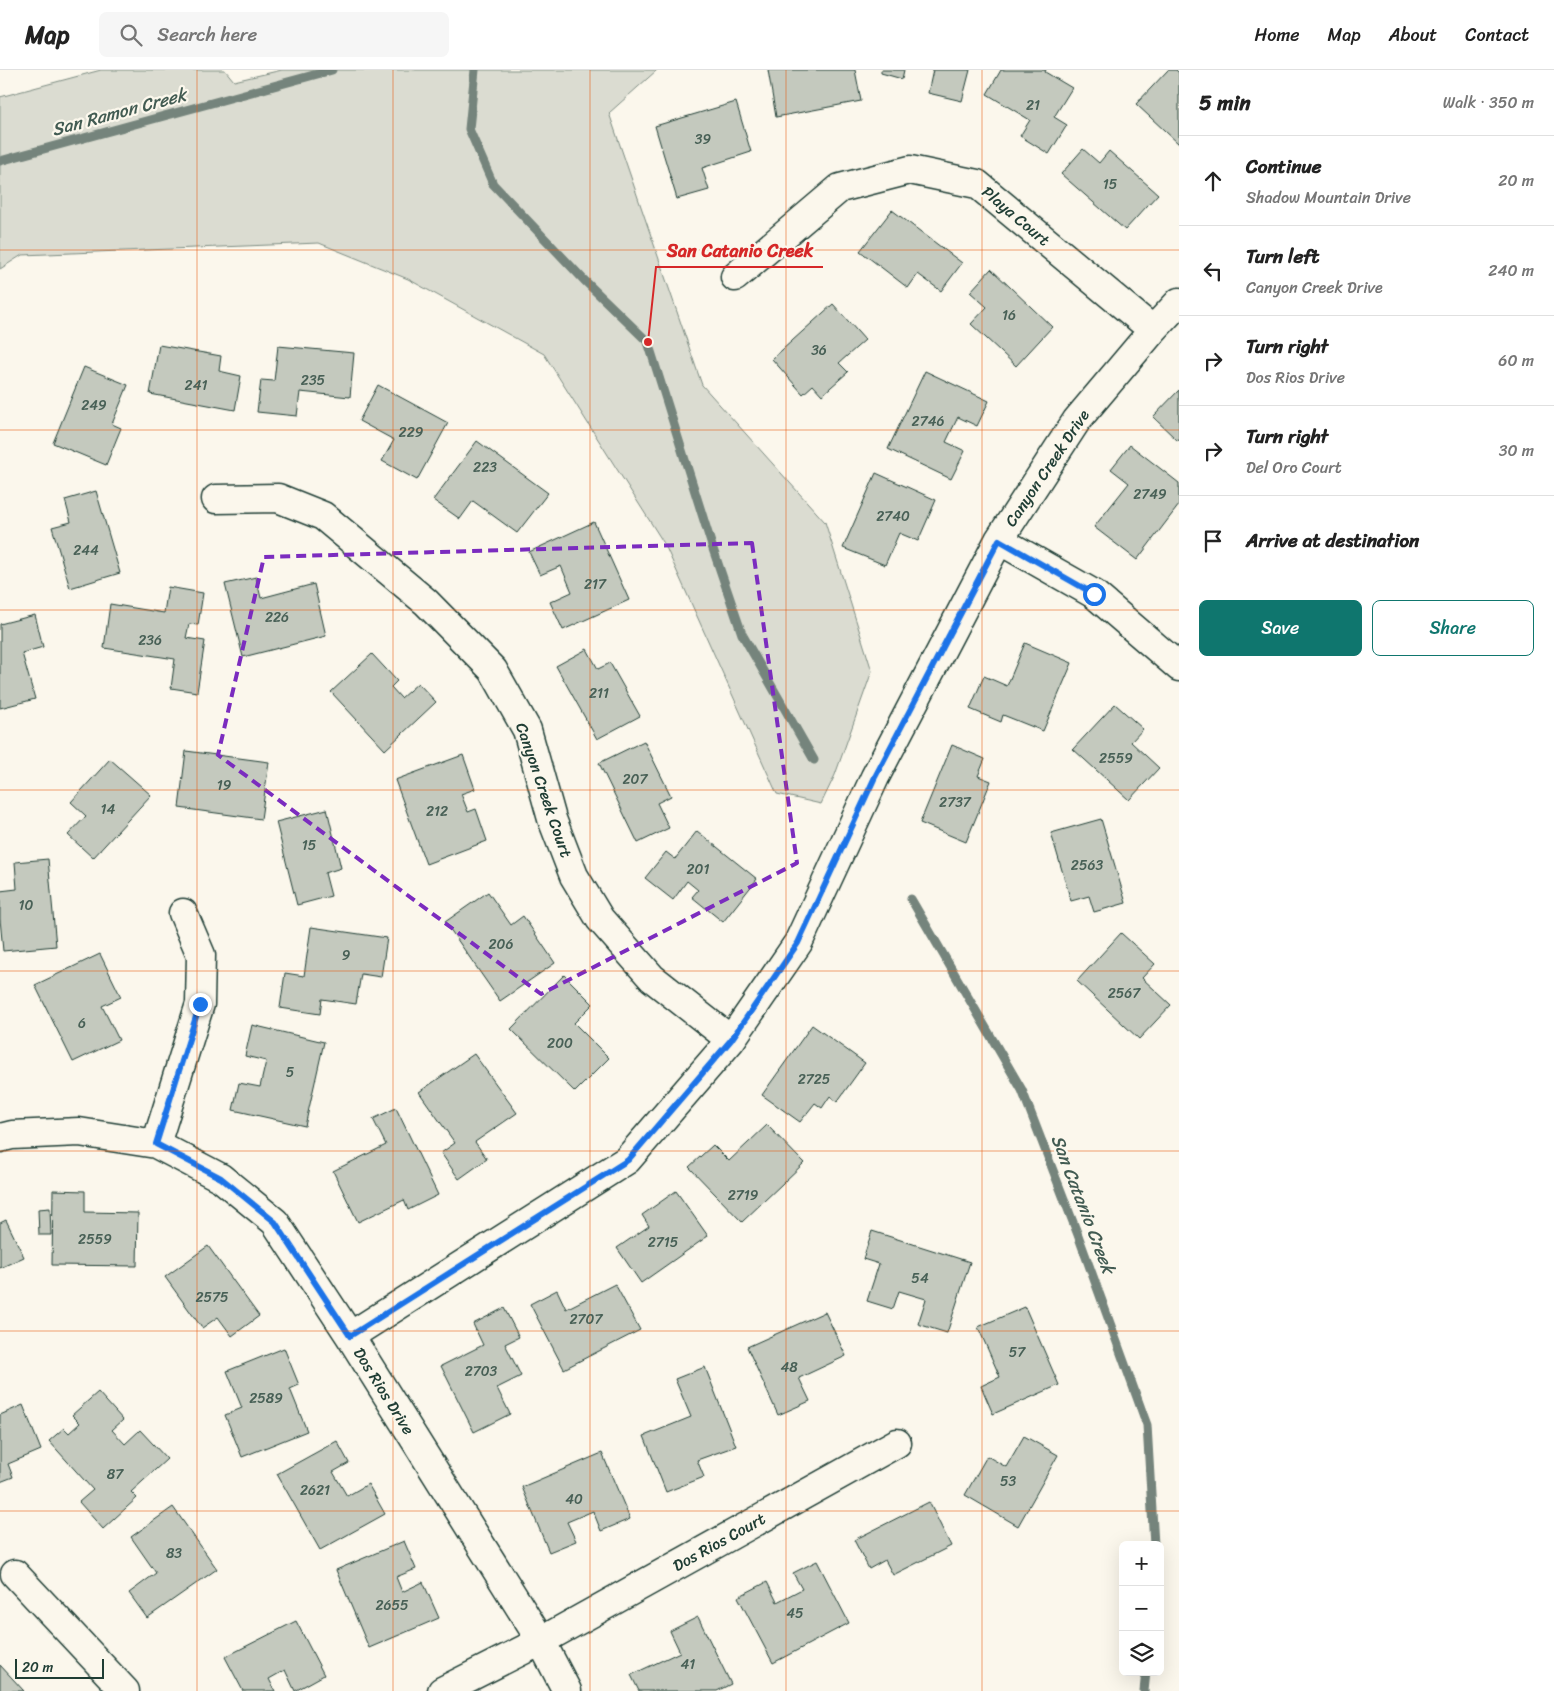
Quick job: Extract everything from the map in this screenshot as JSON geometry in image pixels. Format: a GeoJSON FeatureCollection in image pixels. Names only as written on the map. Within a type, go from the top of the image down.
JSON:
{"type":"FeatureCollection","features":[{"type":"Feature","properties":{"kind":"street","name":"Playa Court"},"geometry":{"type":"LineString","coordinates":[[735,277],[840,188],[910,170],[977,184],[1153,330]]}},
{"type":"Feature","properties":{"kind":"street","name":"Canyon Creek Drive"},"geometry":{"type":"LineString","coordinates":[[350,1336],[628,1160],[731,1040],[798,943],[875,777],[999,540],[1077,420],[1179,302]]}},
{"type":"Feature","properties":{"kind":"street","name":"Canyon Creek Court"},"geometry":{"type":"LineString","coordinates":[[216,499],[278,498],[323,516],[426,602],[493,670],[527,730],[552,819],[574,876],[600,919],[652,978],[731,1040]]}},
{"type":"Feature","properties":{"kind":"street"},"geometry":{"type":"LineString","coordinates":[[999,540],[1094,594],[1179,667]]}},
{"type":"Feature","properties":{"kind":"street"},"geometry":{"type":"LineString","coordinates":[[156,1144],[200,1004],[200,955],[183,913]]}},
{"type":"Feature","properties":{"kind":"street","name":"Dos Rios Drive"},"geometry":{"type":"LineString","coordinates":[[0,1138],[12,1135],[79,1132],[156,1144],[221,1178],[275,1222],[350,1336],[541,1641],[567,1691]]}},
{"type":"Feature","properties":{"kind":"street","name":"Dos Rios Court"},"geometry":{"type":"LineString","coordinates":[[442,1691],[541,1641],[897,1443]]}},
{"type":"Feature","properties":{"kind":"street"},"geometry":{"type":"LineString","coordinates":[[15,1574],[124,1691]]}},
{"type":"Feature","properties":{"kind":"highlighted area"},"geometry":{"type":"Polygon","coordinates":[[[752,543],[797,863],[541,994],[218,755],[264,557],[752,543]]]}},
{"type":"Feature","properties":{"kind":"shaded area"},"geometry":{"type":"Polygon","coordinates":[[[101,70],[225,70],[234,81],[282,70],[657,70],[609,113],[702,385],[825,522],[872,671],[835,775],[821,804],[777,794],[665,545],[544,354],[408,279],[319,243],[22,255],[0,269],[0,97],[101,70]]]}},
{"type":"Feature","properties":{"kind":"building"},"geometry":{"type":"Polygon","coordinates":[[[768,70],[855,70],[861,101],[776,117],[768,70]]]}},
{"type":"Feature","properties":{"kind":"building"},"geometry":{"type":"Polygon","coordinates":[[[881,70],[904,70],[902,79],[881,73],[881,70]]]}},
{"type":"Feature","properties":{"kind":"building"},"geometry":{"type":"Polygon","coordinates":[[[933,70],[970,70],[962,101],[928,93],[933,70]]]}},
{"type":"Feature","properties":{"kind":"building"},"geometry":{"type":"Polygon","coordinates":[[[1001,70],[1046,70],[1045,72],[1072,88],[1054,117],[1067,125],[1049,154],[1020,136],[1030,120],[987,94],[1001,70]]]}},
{"type":"Feature","properties":{"kind":"building"},"geometry":{"type":"Polygon","coordinates":[[[1168,70],[1176,70],[1179,73],[1179,144],[1136,104],[1168,70]]]}},
{"type":"Feature","properties":{"kind":"building"},"geometry":{"type":"Polygon","coordinates":[[[736,102],[751,152],[702,168],[709,190],[677,199],[655,126],[736,102]]]}},
{"type":"Feature","properties":{"kind":"building"},"geometry":{"type":"Polygon","coordinates":[[[1083,149],[1099,163],[1109,151],[1158,194],[1125,230],[1061,174],[1083,149]]]}},
{"type":"Feature","properties":{"kind":"building"},"geometry":{"type":"Polygon","coordinates":[[[892,210],[962,263],[941,291],[918,274],[908,288],[860,251],[892,210]]]}},
{"type":"Feature","properties":{"kind":"building"},"geometry":{"type":"Polygon","coordinates":[[[991,269],[1052,327],[1016,366],[971,324],[987,307],[970,292],[991,269]]]}},
{"type":"Feature","properties":{"kind":"building"},"geometry":{"type":"Polygon","coordinates":[[[833,304],[865,340],[839,363],[848,372],[822,395],[813,385],[803,394],[772,359],[833,304]]]}},
{"type":"Feature","properties":{"kind":"building"},"geometry":{"type":"Polygon","coordinates":[[[159,345],[221,356],[219,371],[241,376],[235,410],[150,394],[159,345]]]}},
{"type":"Feature","properties":{"kind":"building"},"geometry":{"type":"Polygon","coordinates":[[[278,346],[354,353],[350,397],[300,392],[297,416],[257,412],[261,380],[274,381],[278,346]]]}},
{"type":"Feature","properties":{"kind":"building"},"geometry":{"type":"Polygon","coordinates":[[[84,367],[128,385],[112,424],[121,428],[106,465],[53,443],[84,367]]]}},
{"type":"Feature","properties":{"kind":"building"},"geometry":{"type":"Polygon","coordinates":[[[925,371],[989,401],[977,426],[958,417],[946,442],[965,451],[951,479],[888,449],[925,371]]]}},
{"type":"Feature","properties":{"kind":"building"},"geometry":{"type":"Polygon","coordinates":[[[378,385],[448,423],[417,480],[382,461],[394,440],[359,421],[378,385]]]}},
{"type":"Feature","properties":{"kind":"building"},"geometry":{"type":"Polygon","coordinates":[[[1179,390],[1179,440],[1178,441],[1153,417],[1179,390]]]}},
{"type":"Feature","properties":{"kind":"building"},"geometry":{"type":"Polygon","coordinates":[[[477,441],[548,493],[517,533],[473,501],[460,519],[433,500],[477,441]]]}},
{"type":"Feature","properties":{"kind":"building"},"geometry":{"type":"Polygon","coordinates":[[[1130,445],[1179,483],[1179,505],[1137,560],[1094,527],[1129,483],[1111,469],[1130,445]]]}},
{"type":"Feature","properties":{"kind":"building"},"geometry":{"type":"Polygon","coordinates":[[[876,473],[936,500],[918,541],[899,533],[885,565],[843,548],[876,473]]]}},
{"type":"Feature","properties":{"kind":"building"},"geometry":{"type":"Polygon","coordinates":[[[96,491],[120,573],[70,588],[52,527],[71,522],[65,500],[96,491]]]}},
{"type":"Feature","properties":{"kind":"building"},"geometry":{"type":"Polygon","coordinates":[[[594,522],[629,600],[563,630],[550,602],[572,592],[561,566],[540,575],[529,552],[594,522]]]}},
{"type":"Feature","properties":{"kind":"building"},"geometry":{"type":"Polygon","coordinates":[[[256,577],[261,598],[314,584],[326,636],[243,657],[225,584],[256,577]]]}},
{"type":"Feature","properties":{"kind":"building"},"geometry":{"type":"Polygon","coordinates":[[[168,587],[203,593],[198,625],[189,624],[186,638],[205,641],[197,692],[171,688],[175,659],[104,648],[110,604],[164,613],[168,587]]]}},
{"type":"Feature","properties":{"kind":"building"},"geometry":{"type":"Polygon","coordinates":[[[35,615],[43,647],[22,653],[35,699],[0,708],[0,624],[35,615]]]}},
{"type":"Feature","properties":{"kind":"building"},"geometry":{"type":"Polygon","coordinates":[[[1025,643],[1072,663],[1043,731],[1003,715],[1001,722],[970,709],[984,676],[1007,686],[1025,643]]]}},
{"type":"Feature","properties":{"kind":"building"},"geometry":{"type":"Polygon","coordinates":[[[587,649],[598,669],[610,663],[640,716],[597,739],[556,666],[587,649]]]}},
{"type":"Feature","properties":{"kind":"building"},"geometry":{"type":"Polygon","coordinates":[[[372,654],[397,681],[391,687],[401,698],[418,683],[436,702],[385,750],[331,692],[372,654]]]}},
{"type":"Feature","properties":{"kind":"building"},"geometry":{"type":"Polygon","coordinates":[[[1115,704],[1143,729],[1131,742],[1159,768],[1129,800],[1073,749],[1115,704]]]}},
{"type":"Feature","properties":{"kind":"building"},"geometry":{"type":"Polygon","coordinates":[[[644,741],[671,796],[657,803],[669,828],[638,843],[599,763],[644,741]]]}},
{"type":"Feature","properties":{"kind":"building"},"geometry":{"type":"Polygon","coordinates":[[[952,745],[985,759],[978,776],[991,781],[966,842],[920,823],[952,745]]]}},
{"type":"Feature","properties":{"kind":"building"},"geometry":{"type":"Polygon","coordinates":[[[186,751],[269,762],[261,819],[179,808],[186,751]]]}},
{"type":"Feature","properties":{"kind":"building"},"geometry":{"type":"Polygon","coordinates":[[[463,755],[475,789],[461,794],[468,812],[476,809],[487,841],[426,864],[395,780],[463,755]]]}},
{"type":"Feature","properties":{"kind":"building"},"geometry":{"type":"Polygon","coordinates":[[[110,759],[151,795],[93,858],[68,835],[86,816],[71,802],[110,759]]]}},
{"type":"Feature","properties":{"kind":"building"},"geometry":{"type":"Polygon","coordinates":[[[327,809],[341,868],[325,873],[331,896],[297,905],[276,822],[327,809]]]}},
{"type":"Feature","properties":{"kind":"building"},"geometry":{"type":"Polygon","coordinates":[[[1101,819],[1126,903],[1094,912],[1089,896],[1071,901],[1051,833],[1101,819]]]}},
{"type":"Feature","properties":{"kind":"building"},"geometry":{"type":"Polygon","coordinates":[[[697,831],[757,879],[723,922],[692,897],[698,890],[687,881],[673,900],[645,878],[666,852],[675,859],[697,831]]]}},
{"type":"Feature","properties":{"kind":"building"},"geometry":{"type":"Polygon","coordinates":[[[48,859],[56,946],[3,951],[0,891],[17,889],[15,862],[48,859]]]}},
{"type":"Feature","properties":{"kind":"building"},"geometry":{"type":"Polygon","coordinates":[[[488,892],[511,925],[523,916],[555,963],[500,1001],[445,922],[488,892]]]}},
{"type":"Feature","properties":{"kind":"building"},"geometry":{"type":"Polygon","coordinates":[[[311,927],[387,938],[381,977],[361,974],[356,1004],[322,999],[320,1014],[280,1008],[285,973],[304,976],[311,927]]]}},
{"type":"Feature","properties":{"kind":"building"},"geometry":{"type":"Polygon","coordinates":[[[1121,933],[1155,964],[1142,978],[1171,1005],[1139,1039],[1077,981],[1121,933]]]}},
{"type":"Feature","properties":{"kind":"building"},"geometry":{"type":"Polygon","coordinates":[[[100,954],[121,997],[102,1006],[119,1040],[73,1062],[35,985],[100,954]]]}},
{"type":"Feature","properties":{"kind":"building"},"geometry":{"type":"Polygon","coordinates":[[[564,975],[593,1004],[574,1023],[609,1058],[575,1092],[511,1029],[564,975]]]}},
{"type":"Feature","properties":{"kind":"building"},"geometry":{"type":"Polygon","coordinates":[[[252,1025],[324,1042],[305,1126],[233,1110],[239,1083],[260,1087],[266,1061],[245,1056],[252,1025]]]}},
{"type":"Feature","properties":{"kind":"building"},"geometry":{"type":"Polygon","coordinates":[[[812,1025],[865,1063],[837,1102],[830,1096],[822,1108],[815,1103],[800,1122],[762,1095],[812,1025]]]}},
{"type":"Feature","properties":{"kind":"building"},"geometry":{"type":"Polygon","coordinates":[[[474,1054],[517,1113],[475,1142],[487,1159],[459,1179],[441,1153],[455,1143],[419,1092],[474,1054]]]}},
{"type":"Feature","properties":{"kind":"building"},"geometry":{"type":"Polygon","coordinates":[[[396,1108],[438,1195],[408,1210],[404,1200],[358,1222],[333,1171],[386,1145],[373,1119],[396,1108]]]}},
{"type":"Feature","properties":{"kind":"building"},"geometry":{"type":"Polygon","coordinates":[[[767,1125],[804,1163],[742,1222],[689,1167],[713,1145],[729,1161],[767,1125]]]}},
{"type":"Feature","properties":{"kind":"building"},"geometry":{"type":"Polygon","coordinates":[[[53,1190],[85,1191],[85,1212],[138,1213],[137,1266],[52,1265],[53,1190]]]}},
{"type":"Feature","properties":{"kind":"building"},"geometry":{"type":"Polygon","coordinates":[[[676,1191],[708,1236],[641,1283],[617,1248],[649,1226],[642,1215],[676,1191]]]}},
{"type":"Feature","properties":{"kind":"building"},"geometry":{"type":"Polygon","coordinates":[[[50,1208],[51,1235],[39,1235],[38,1209],[50,1208]]]}},
{"type":"Feature","properties":{"kind":"building"},"geometry":{"type":"Polygon","coordinates":[[[6,1220],[24,1257],[0,1268],[0,1223],[6,1220]]]}},
{"type":"Feature","properties":{"kind":"building"},"geometry":{"type":"Polygon","coordinates":[[[872,1231],[970,1262],[947,1333],[918,1324],[926,1299],[899,1291],[893,1309],[867,1301],[879,1264],[863,1259],[872,1231]]]}},
{"type":"Feature","properties":{"kind":"building"},"geometry":{"type":"Polygon","coordinates":[[[208,1246],[259,1316],[232,1336],[218,1317],[202,1328],[165,1277],[208,1246]]]}},
{"type":"Feature","properties":{"kind":"building"},"geometry":{"type":"Polygon","coordinates":[[[615,1284],[640,1330],[564,1369],[530,1304],[557,1290],[566,1309],[615,1284]]]}},
{"type":"Feature","properties":{"kind":"building"},"geometry":{"type":"Polygon","coordinates":[[[1025,1307],[1059,1385],[993,1414],[981,1386],[1000,1377],[978,1327],[1025,1307]]]}},
{"type":"Feature","properties":{"kind":"building"},"geometry":{"type":"Polygon","coordinates":[[[504,1308],[519,1337],[505,1344],[521,1376],[497,1388],[510,1414],[474,1432],[441,1366],[483,1345],[473,1324],[504,1308]]]}},
{"type":"Feature","properties":{"kind":"building"},"geometry":{"type":"Polygon","coordinates":[[[825,1312],[846,1356],[799,1378],[810,1401],[778,1415],[747,1347],[825,1312]]]}},
{"type":"Feature","properties":{"kind":"building"},"geometry":{"type":"Polygon","coordinates":[[[284,1348],[299,1385],[290,1389],[307,1431],[242,1457],[225,1415],[242,1408],[227,1371],[284,1348]]]}},
{"type":"Feature","properties":{"kind":"building"},"geometry":{"type":"Polygon","coordinates":[[[705,1367],[736,1446],[697,1460],[704,1477],[666,1492],[644,1436],[691,1417],[675,1379],[705,1367]]]}},
{"type":"Feature","properties":{"kind":"building"},"geometry":{"type":"Polygon","coordinates":[[[98,1392],[123,1420],[112,1430],[125,1444],[140,1430],[167,1459],[131,1492],[137,1498],[103,1529],[79,1502],[93,1490],[49,1441],[64,1428],[69,1433],[80,1423],[72,1415],[98,1392]]]}},
{"type":"Feature","properties":{"kind":"building"},"geometry":{"type":"Polygon","coordinates":[[[23,1405],[41,1450],[8,1464],[13,1477],[0,1482],[0,1415],[23,1405]]]}},
{"type":"Feature","properties":{"kind":"building"},"geometry":{"type":"Polygon","coordinates":[[[1024,1436],[1058,1455],[1018,1526],[965,1495],[987,1456],[1006,1467],[1024,1436]]]}},
{"type":"Feature","properties":{"kind":"building"},"geometry":{"type":"Polygon","coordinates":[[[337,1441],[349,1463],[333,1472],[347,1496],[368,1484],[385,1514],[320,1550],[277,1474],[337,1441]]]}},
{"type":"Feature","properties":{"kind":"building"},"geometry":{"type":"Polygon","coordinates":[[[602,1453],[630,1519],[601,1531],[593,1511],[567,1522],[576,1541],[549,1552],[522,1487],[602,1453]]]}},
{"type":"Feature","properties":{"kind":"building"},"geometry":{"type":"Polygon","coordinates":[[[929,1502],[951,1546],[893,1575],[885,1560],[869,1569],[854,1540],[929,1502]]]}},
{"type":"Feature","properties":{"kind":"building"},"geometry":{"type":"Polygon","coordinates":[[[173,1507],[217,1569],[147,1618],[129,1593],[156,1573],[131,1537],[173,1507]]]}},
{"type":"Feature","properties":{"kind":"building"},"geometry":{"type":"Polygon","coordinates":[[[404,1541],[416,1569],[396,1577],[402,1592],[423,1582],[439,1618],[369,1648],[336,1570],[404,1541]]]}},
{"type":"Feature","properties":{"kind":"building"},"geometry":{"type":"Polygon","coordinates":[[[817,1561],[849,1623],[773,1663],[738,1597],[767,1582],[777,1602],[802,1589],[793,1573],[817,1561]]]}},
{"type":"Feature","properties":{"kind":"building"},"geometry":{"type":"Polygon","coordinates":[[[698,1617],[731,1684],[717,1691],[639,1691],[631,1675],[680,1652],[670,1631],[698,1617]]]}},
{"type":"Feature","properties":{"kind":"building"},"geometry":{"type":"Polygon","coordinates":[[[296,1621],[324,1675],[295,1691],[285,1670],[269,1679],[275,1691],[243,1691],[225,1657],[296,1621]]]}},
{"type":"Feature","properties":{"kind":"building"},"geometry":{"type":"Polygon","coordinates":[[[0,1665],[24,1691],[0,1691],[0,1665]]]}},
{"type":"Feature","properties":{"kind":"waterway","name":"San Ramon Creek"},"geometry":{"type":"LineString","coordinates":[[0,161],[332,70]]}},
{"type":"Feature","properties":{"kind":"waterway","name":"San Catanio Creek"},"geometry":{"type":"LineString","coordinates":[[475,70],[469,129],[493,184],[584,280],[648,342],[712,546],[742,634],[814,760]]}},
{"type":"Feature","properties":{"kind":"waterway","name":"San Catanio Creek"},"geometry":{"type":"LineString","coordinates":[[911,899],[1022,1090],[1078,1235],[1147,1425],[1154,1541]]}},
{"type":"Feature","properties":{"kind":"waterway","name":"San Catanio Creek"},"geometry":{"type":"LineString","coordinates":[[1144,1691],[1146,1676]]}},
{"type":"Feature","properties":{"kind":"place","name":"San Catanio Creek"},"geometry":{"type":"Point","coordinates":[648,342]}},
{"type":"Feature","properties":{"kind":"route"},"geometry":{"type":"LineString","coordinates":[[200,1004],[156,1144],[221,1178],[275,1222],[350,1336],[628,1160],[731,1040],[798,943],[875,777],[999,540],[1094,594]]}}]}
